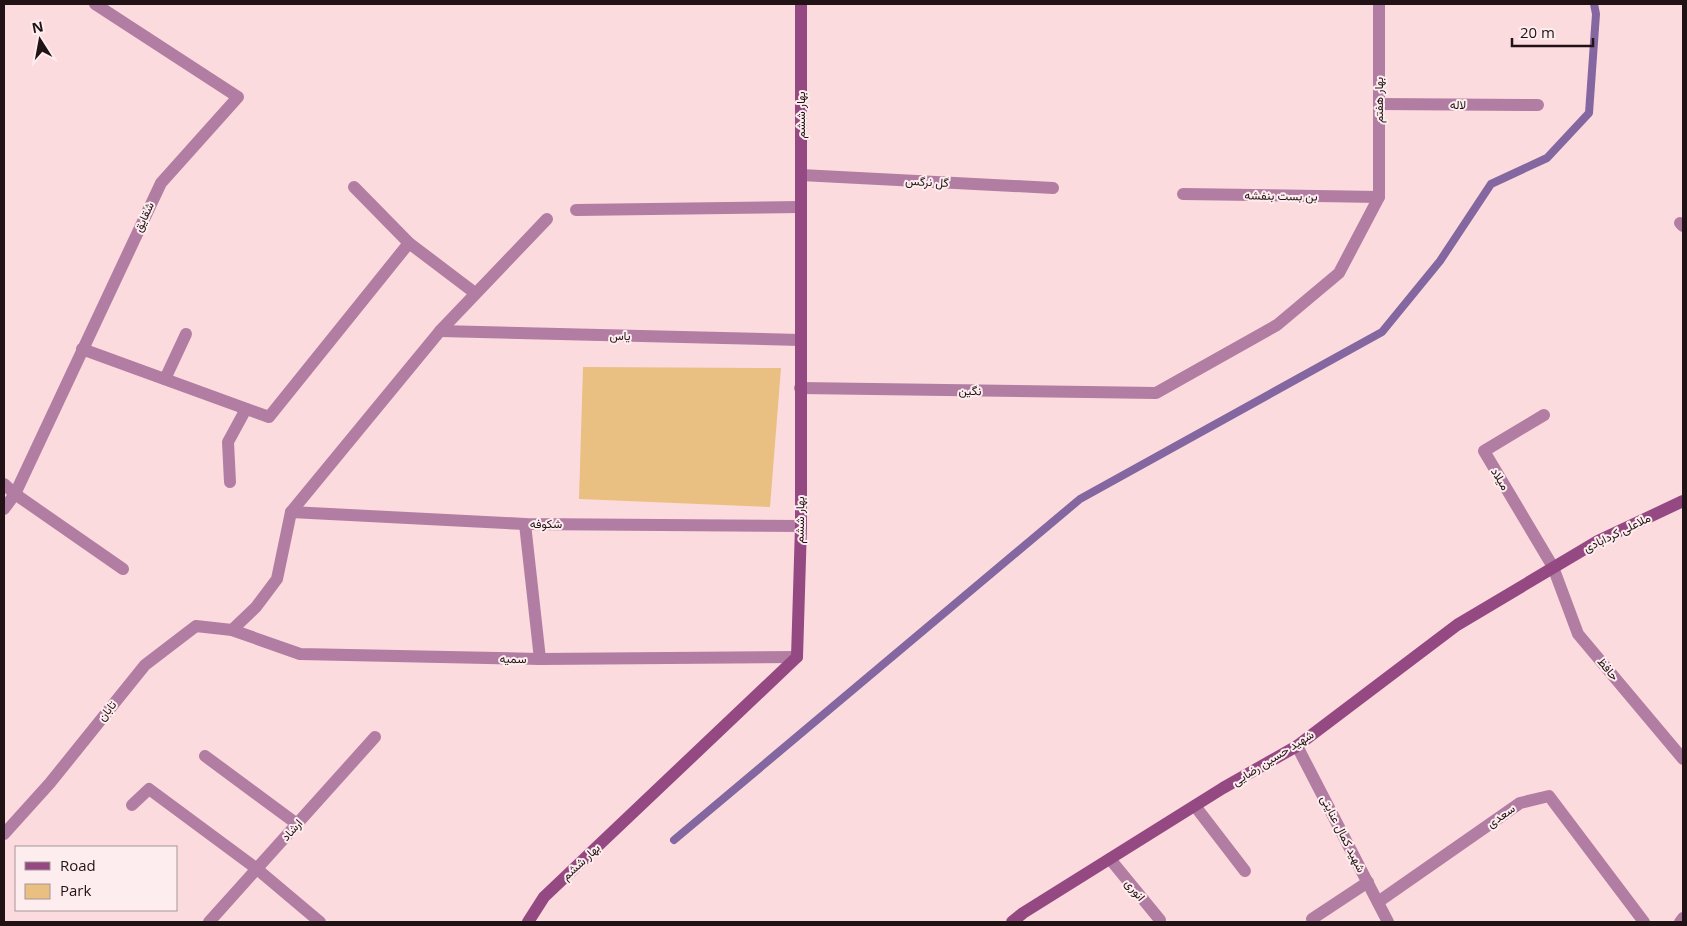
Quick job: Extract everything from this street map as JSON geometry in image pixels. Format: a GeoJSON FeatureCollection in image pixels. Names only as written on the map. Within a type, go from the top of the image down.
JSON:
{"type":"FeatureCollection","features":[{"type":"Feature","properties":{"kind":"street","name":"شقایق"},"geometry":{"type":"LineString","coordinates":[[4,509],[15,494],[161,182],[238,97],[95,4]]}},
{"type":"Feature","properties":{"kind":"street","name":"بهار ششم"},"geometry":{"type":"LineString","coordinates":[[528,922],[544,897],[798,657],[801,526],[801,4]]}},
{"type":"Feature","properties":{"kind":"street","name":"بهار هفتم"},"geometry":{"type":"LineString","coordinates":[[1379,4],[1379,197]]}},
{"type":"Feature","properties":{"kind":"street","name":"لاله"},"geometry":{"type":"LineString","coordinates":[[1379,104],[1538,105]]}},
{"type":"Feature","properties":{"kind":"street","name":"گل نرگس"},"geometry":{"type":"LineString","coordinates":[[800,175],[1053,188]]}},
{"type":"Feature","properties":{"kind":"street"},"geometry":{"type":"LineString","coordinates":[[354,187],[409,243],[475,293]]}},
{"type":"Feature","properties":{"kind":"street","name":"بن بست بنفشه"},"geometry":{"type":"LineString","coordinates":[[1183,194],[1379,197]]}},
{"type":"Feature","properties":{"kind":"street","name":"نگین"},"geometry":{"type":"LineString","coordinates":[[800,388],[1156,393],[1277,325],[1339,273],[1379,197]]}},
{"type":"Feature","properties":{"kind":"street"},"geometry":{"type":"LineString","coordinates":[[576,210],[800,207]]}},
{"type":"Feature","properties":{"kind":"street"},"geometry":{"type":"LineString","coordinates":[[232,630],[256,607],[277,578],[291,512],[440,331],[547,219]]}},
{"type":"Feature","properties":{"kind":"street"},"geometry":{"type":"LineString","coordinates":[[82,350],[269,417],[409,243]]}},
{"type":"Feature","properties":{"kind":"street","name":"یاس"},"geometry":{"type":"LineString","coordinates":[[440,331],[800,340]]}},
{"type":"Feature","properties":{"kind":"street"},"geometry":{"type":"LineString","coordinates":[[165,379],[186,334]]}},
{"type":"Feature","properties":{"kind":"street"},"geometry":{"type":"LineString","coordinates":[[230,482],[228,442],[246,409]]}},
{"type":"Feature","properties":{"kind":"street","name":"میلاد"},"geometry":{"type":"LineString","coordinates":[[1544,415],[1484,451],[1553,567]]}},
{"type":"Feature","properties":{"kind":"street"},"geometry":{"type":"LineString","coordinates":[[4,484],[15,494],[123,569]]}},
{"type":"Feature","properties":{"kind":"street","name":"ملاعلی کردابادی"},"geometry":{"type":"LineString","coordinates":[[1553,567],[1598,541],[1683,501]]}},
{"type":"Feature","properties":{"kind":"street","name":"شکوفه"},"geometry":{"type":"LineString","coordinates":[[291,512],[525,524],[801,526]]}},
{"type":"Feature","properties":{"kind":"street"},"geometry":{"type":"LineString","coordinates":[[525,524],[540,659]]}},
{"type":"Feature","properties":{"kind":"street","name":"شهید حسین رضایی"},"geometry":{"type":"LineString","coordinates":[[1012,922],[1023,913],[1195,806],[1297,746],[1457,625],[1553,567]]}},
{"type":"Feature","properties":{"kind":"street","name":"حافظ"},"geometry":{"type":"LineString","coordinates":[[1553,567],[1578,634],[1683,759]]}},
{"type":"Feature","properties":{"kind":"street","name":"تابان"},"geometry":{"type":"LineString","coordinates":[[4,834],[50,784],[145,665],[196,626],[232,630]]}},
{"type":"Feature","properties":{"kind":"street","name":"سمیه"},"geometry":{"type":"LineString","coordinates":[[232,630],[300,654],[540,659],[798,657]]}},
{"type":"Feature","properties":{"kind":"street","name":"ارشاد"},"geometry":{"type":"LineString","coordinates":[[209,922],[375,737]]}},
{"type":"Feature","properties":{"kind":"street","name":"شهید کمال عنایتی"},"geometry":{"type":"LineString","coordinates":[[1297,746],[1388,922]]}},
{"type":"Feature","properties":{"kind":"street"},"geometry":{"type":"LineString","coordinates":[[205,756],[297,824]]}},
{"type":"Feature","properties":{"kind":"street"},"geometry":{"type":"LineString","coordinates":[[132,805],[149,789],[257,868],[320,922]]}},
{"type":"Feature","properties":{"kind":"street","name":"سعدی"},"geometry":{"type":"LineString","coordinates":[[1378,902],[1520,802],[1549,796],[1644,922]]}},
{"type":"Feature","properties":{"kind":"street"},"geometry":{"type":"LineString","coordinates":[[1195,806],[1245,871]]}},
{"type":"Feature","properties":{"kind":"street","name":"انوری"},"geometry":{"type":"LineString","coordinates":[[1110,859],[1160,920]]}},
{"type":"Feature","properties":{"kind":"street"},"geometry":{"type":"LineString","coordinates":[[1312,919],[1368,882]]}},
{"type":"Feature","properties":{"kind":"street"},"geometry":{"type":"LineString","coordinates":[[1680,922],[1683,918]]}},
{"type":"Feature","properties":{"kind":"green space"},"geometry":{"type":"Polygon","coordinates":[[[583,367],[781,368],[770,507],[579,499],[583,367]]]}},
{"type":"Feature","properties":{"kind":"waterway"},"geometry":{"type":"LineString","coordinates":[[674,840],[1080,499],[1382,332],[1440,261],[1491,184],[1547,158],[1589,113],[1596,14],[1594,4]]}}]}
